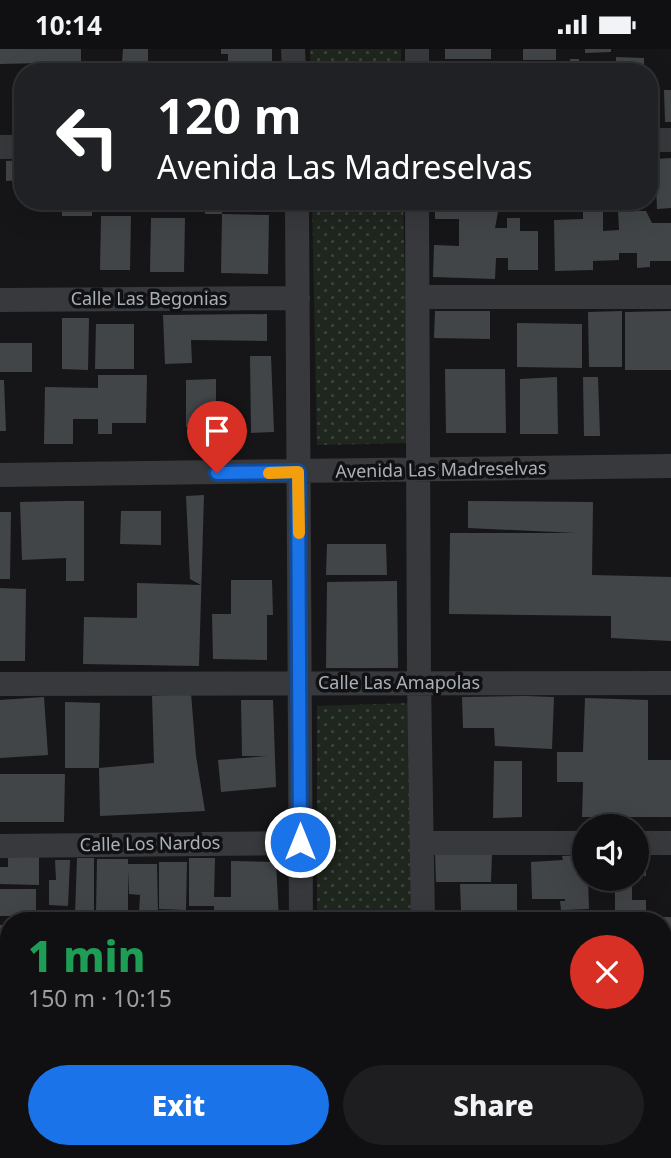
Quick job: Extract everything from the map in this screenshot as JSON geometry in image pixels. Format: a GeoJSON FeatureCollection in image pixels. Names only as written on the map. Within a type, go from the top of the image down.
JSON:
{"type":"FeatureCollection","features":[{"type":"Feature","properties":{"kind":"street"},"geometry":{"type":"LineString","coordinates":[[297,210],[300,912]]}},
{"type":"Feature","properties":{"kind":"street"},"geometry":{"type":"LineString","coordinates":[[417,210],[423,912]]}},
{"type":"Feature","properties":{"kind":"street"},"geometry":{"type":"LineString","coordinates":[[416,297],[671,297]]}},
{"type":"Feature","properties":{"kind":"street","name":"Calle Las Begonias"},"geometry":{"type":"LineString","coordinates":[[0,300],[298,298]]}},
{"type":"Feature","properties":{"kind":"street","name":"Avenida Las Madreselvas"},"geometry":{"type":"LineString","coordinates":[[0,475],[671,466]]}},
{"type":"Feature","properties":{"kind":"street","name":"Calle Las Amapolas"},"geometry":{"type":"LineString","coordinates":[[0,684],[671,683]]}},
{"type":"Feature","properties":{"kind":"street","name":"Calle Los Nardos"},"geometry":{"type":"LineString","coordinates":[[0,846],[300,842]]}},
{"type":"Feature","properties":{"kind":"street"},"geometry":{"type":"LineString","coordinates":[[422,843],[572,843]]}},
{"type":"Feature","properties":{"kind":"street"},"geometry":{"type":"LineString","coordinates":[[649,843],[671,843]]}},
{"type":"Feature","properties":{"kind":"shaded area"},"geometry":{"type":"Polygon","coordinates":[[[310,49],[401,49],[401,63],[311,63],[310,49]]]}},
{"type":"Feature","properties":{"kind":"shaded area"},"geometry":{"type":"Polygon","coordinates":[[[312,210],[403,210],[409,443],[317,445],[312,210]]]}},
{"type":"Feature","properties":{"kind":"shaded area"},"geometry":{"type":"Polygon","coordinates":[[[411,703],[412,912],[317,912],[317,706],[411,703]]]}},
{"type":"Feature","properties":{"kind":"building"},"geometry":{"type":"Polygon","coordinates":[[[0,49],[81,49],[81,62],[0,64],[0,49]]]}},
{"type":"Feature","properties":{"kind":"building"},"geometry":{"type":"Polygon","coordinates":[[[123,49],[148,49],[148,62],[122,62],[123,49]]]}},
{"type":"Feature","properties":{"kind":"building"},"geometry":{"type":"Polygon","coordinates":[[[221,49],[272,49],[272,63],[228,63],[228,54],[221,54],[221,49]]]}},
{"type":"Feature","properties":{"kind":"building"},"geometry":{"type":"Polygon","coordinates":[[[445,49],[491,49],[491,59],[445,59],[445,49]]]}},
{"type":"Feature","properties":{"kind":"building"},"geometry":{"type":"Polygon","coordinates":[[[523,49],[556,49],[556,60],[523,60],[523,49]]]}},
{"type":"Feature","properties":{"kind":"building"},"geometry":{"type":"Polygon","coordinates":[[[585,49],[611,49],[611,52],[585,53],[585,49]]]}},
{"type":"Feature","properties":{"kind":"building"},"geometry":{"type":"Polygon","coordinates":[[[616,57],[644,58],[644,63],[616,63],[616,57]]]}},
{"type":"Feature","properties":{"kind":"building"},"geometry":{"type":"Polygon","coordinates":[[[570,59],[579,59],[579,63],[570,63],[570,59]]]}},
{"type":"Feature","properties":{"kind":"building"},"geometry":{"type":"Polygon","coordinates":[[[664,90],[671,90],[671,122],[665,122],[664,90]]]}},
{"type":"Feature","properties":{"kind":"building"},"geometry":{"type":"Polygon","coordinates":[[[671,158],[671,208],[658,209],[658,159],[671,158]]]}},
{"type":"Feature","properties":{"kind":"building"},"geometry":{"type":"Polygon","coordinates":[[[6,161],[14,161],[14,181],[6,181],[6,161]]]}},
{"type":"Feature","properties":{"kind":"building"},"geometry":{"type":"Polygon","coordinates":[[[62,210],[92,210],[92,216],[62,216],[62,210]]]}},
{"type":"Feature","properties":{"kind":"building"},"geometry":{"type":"Polygon","coordinates":[[[205,210],[222,210],[222,214],[205,214],[205,210]]]}},
{"type":"Feature","properties":{"kind":"building"},"geometry":{"type":"Polygon","coordinates":[[[435,210],[646,211],[652,223],[671,223],[671,261],[650,261],[650,267],[637,268],[637,253],[619,253],[619,260],[593,261],[593,270],[555,271],[554,220],[583,219],[583,212],[498,212],[495,228],[507,228],[507,218],[520,218],[520,231],[538,231],[538,270],[508,270],[508,258],[496,258],[495,279],[433,277],[434,245],[459,246],[459,219],[435,219],[435,210]],[[603,211],[603,231],[619,230],[618,211],[603,211]]]}},
{"type":"Feature","properties":{"kind":"building"},"geometry":{"type":"Polygon","coordinates":[[[222,214],[269,215],[268,274],[221,273],[222,214]]]}},
{"type":"Feature","properties":{"kind":"building"},"geometry":{"type":"Polygon","coordinates":[[[101,216],[131,216],[130,270],[100,270],[101,216]]]}},
{"type":"Feature","properties":{"kind":"building"},"geometry":{"type":"Polygon","coordinates":[[[151,218],[185,218],[184,272],[150,272],[151,218]]]}},
{"type":"Feature","properties":{"kind":"building"},"geometry":{"type":"Polygon","coordinates":[[[435,311],[490,311],[490,339],[434,338],[435,311]]]}},
{"type":"Feature","properties":{"kind":"building"},"geometry":{"type":"Polygon","coordinates":[[[622,311],[622,367],[589,367],[588,312],[622,311]]]}},
{"type":"Feature","properties":{"kind":"building"},"geometry":{"type":"Polygon","coordinates":[[[671,311],[671,370],[625,370],[625,312],[671,311]]]}},
{"type":"Feature","properties":{"kind":"building"},"geometry":{"type":"Polygon","coordinates":[[[267,314],[267,341],[191,340],[192,363],[165,364],[163,315],[267,314]]]}},
{"type":"Feature","properties":{"kind":"building"},"geometry":{"type":"Polygon","coordinates":[[[62,318],[89,318],[88,370],[62,369],[62,318]]]}},
{"type":"Feature","properties":{"kind":"building"},"geometry":{"type":"Polygon","coordinates":[[[517,323],[582,324],[582,368],[517,367],[517,323]]]}},
{"type":"Feature","properties":{"kind":"building"},"geometry":{"type":"Polygon","coordinates":[[[96,324],[134,324],[134,369],[95,369],[96,324]]]}},
{"type":"Feature","properties":{"kind":"building"},"geometry":{"type":"Polygon","coordinates":[[[0,343],[32,343],[32,372],[0,372],[0,343]]]}},
{"type":"Feature","properties":{"kind":"building"},"geometry":{"type":"Polygon","coordinates":[[[250,356],[271,356],[274,432],[251,433],[250,356]]]}},
{"type":"Feature","properties":{"kind":"building"},"geometry":{"type":"Polygon","coordinates":[[[445,369],[505,369],[506,433],[446,433],[445,369]]]}},
{"type":"Feature","properties":{"kind":"building"},"geometry":{"type":"Polygon","coordinates":[[[98,375],[147,375],[146,423],[112,423],[112,434],[98,434],[98,419],[73,419],[73,444],[44,444],[45,387],[98,388],[98,375]]]}},
{"type":"Feature","properties":{"kind":"building"},"geometry":{"type":"Polygon","coordinates":[[[557,377],[558,434],[520,434],[520,379],[557,377]]]}},
{"type":"Feature","properties":{"kind":"building"},"geometry":{"type":"Polygon","coordinates":[[[583,377],[598,377],[600,436],[584,436],[583,377]]]}},
{"type":"Feature","properties":{"kind":"building"},"geometry":{"type":"Polygon","coordinates":[[[216,379],[216,427],[186,427],[186,380],[216,379]]]}},
{"type":"Feature","properties":{"kind":"building"},"geometry":{"type":"Polygon","coordinates":[[[0,380],[4,380],[6,431],[0,431],[0,380]]]}},
{"type":"Feature","properties":{"kind":"building"},"geometry":{"type":"Polygon","coordinates":[[[204,495],[199,666],[83,664],[84,617],[137,618],[137,583],[201,585],[190,579],[186,496],[204,495]]]}},
{"type":"Feature","properties":{"kind":"building"},"geometry":{"type":"Polygon","coordinates":[[[84,501],[84,581],[66,581],[66,558],[22,560],[20,502],[84,501]]]}},
{"type":"Feature","properties":{"kind":"building"},"geometry":{"type":"Polygon","coordinates":[[[468,501],[593,502],[592,575],[671,577],[671,641],[611,638],[611,616],[449,614],[450,533],[576,533],[468,528],[468,501]]]}},
{"type":"Feature","properties":{"kind":"building"},"geometry":{"type":"Polygon","coordinates":[[[121,511],[161,511],[161,545],[120,544],[121,511]]]}},
{"type":"Feature","properties":{"kind":"building"},"geometry":{"type":"Polygon","coordinates":[[[0,512],[11,512],[10,579],[0,579],[0,512]]]}},
{"type":"Feature","properties":{"kind":"building"},"geometry":{"type":"Polygon","coordinates":[[[327,544],[386,544],[387,575],[326,575],[327,544]]]}},
{"type":"Feature","properties":{"kind":"building"},"geometry":{"type":"Polygon","coordinates":[[[231,580],[272,580],[273,615],[267,615],[267,660],[213,659],[212,614],[231,614],[231,580]]]}},
{"type":"Feature","properties":{"kind":"building"},"geometry":{"type":"Polygon","coordinates":[[[397,581],[398,668],[326,668],[327,582],[397,581]]]}},
{"type":"Feature","properties":{"kind":"building"},"geometry":{"type":"Polygon","coordinates":[[[0,588],[26,589],[25,661],[0,661],[0,588]]]}},
{"type":"Feature","properties":{"kind":"building"},"geometry":{"type":"Polygon","coordinates":[[[191,693],[196,756],[205,811],[100,816],[99,768],[154,763],[152,696],[191,693]]]}},
{"type":"Feature","properties":{"kind":"building"},"geometry":{"type":"Polygon","coordinates":[[[44,697],[48,755],[0,758],[0,700],[44,697]]]}},
{"type":"Feature","properties":{"kind":"building"},"geometry":{"type":"Polygon","coordinates":[[[462,697],[554,697],[552,749],[495,746],[494,728],[463,728],[462,697]]]}},
{"type":"Feature","properties":{"kind":"building"},"geometry":{"type":"Polygon","coordinates":[[[585,698],[648,700],[648,760],[671,760],[671,817],[649,817],[649,814],[582,814],[583,782],[557,782],[557,752],[583,752],[585,698]]]}},
{"type":"Feature","properties":{"kind":"building"},"geometry":{"type":"Polygon","coordinates":[[[241,700],[273,700],[276,787],[221,792],[218,760],[267,756],[242,756],[241,700]]]}},
{"type":"Feature","properties":{"kind":"building"},"geometry":{"type":"Polygon","coordinates":[[[65,702],[100,703],[99,768],[65,768],[65,702]]]}},
{"type":"Feature","properties":{"kind":"building"},"geometry":{"type":"Polygon","coordinates":[[[494,761],[522,761],[522,817],[493,818],[494,761]]]}},
{"type":"Feature","properties":{"kind":"building"},"geometry":{"type":"Polygon","coordinates":[[[0,774],[65,774],[64,822],[0,822],[0,774]]]}},
{"type":"Feature","properties":{"kind":"building"},"geometry":{"type":"Polygon","coordinates":[[[39,853],[39,885],[0,884],[0,867],[8,867],[8,854],[39,853]]]}},
{"type":"Feature","properties":{"kind":"building"},"geometry":{"type":"Polygon","coordinates":[[[435,853],[492,853],[491,882],[436,882],[435,853]]]}},
{"type":"Feature","properties":{"kind":"building"},"geometry":{"type":"Polygon","coordinates":[[[562,856],[572,856],[572,891],[588,891],[589,909],[561,910],[560,901],[565,899],[532,899],[531,862],[563,860],[562,856]]]}},
{"type":"Feature","properties":{"kind":"building"},"geometry":{"type":"Polygon","coordinates":[[[77,858],[94,858],[94,912],[75,912],[77,858]]]}},
{"type":"Feature","properties":{"kind":"building"},"geometry":{"type":"Polygon","coordinates":[[[189,858],[215,858],[214,897],[231,897],[231,861],[276,862],[279,912],[214,912],[214,906],[189,906],[189,858]]]}},
{"type":"Feature","properties":{"kind":"building"},"geometry":{"type":"Polygon","coordinates":[[[97,859],[128,859],[128,864],[157,864],[158,912],[139,912],[140,895],[129,894],[128,869],[128,912],[96,912],[97,859]]]}},
{"type":"Feature","properties":{"kind":"building"},"geometry":{"type":"Polygon","coordinates":[[[55,860],[70,860],[68,906],[49,905],[49,880],[56,880],[55,860]]]}},
{"type":"Feature","properties":{"kind":"building"},"geometry":{"type":"Polygon","coordinates":[[[159,862],[187,862],[186,910],[159,909],[159,862]]]}},
{"type":"Feature","properties":{"kind":"building"},"geometry":{"type":"Polygon","coordinates":[[[460,884],[517,884],[517,910],[461,910],[460,884]]]}},
{"type":"Feature","properties":{"kind":"building"},"geometry":{"type":"Polygon","coordinates":[[[0,889],[36,889],[36,912],[0,912],[0,889]]]}},
{"type":"Feature","properties":{"kind":"building"},"geometry":{"type":"Polygon","coordinates":[[[615,891],[632,891],[632,900],[646,900],[646,911],[615,911],[615,891]]]}},
{"type":"Feature","properties":{"kind":"slow traffic"},"geometry":{"type":"LineString","coordinates":[[269,473],[298,472],[299,533]]}},
{"type":"Feature","properties":{"kind":"route"},"geometry":{"type":"LineString","coordinates":[[217,473],[298,472],[300,842]]}}]}
